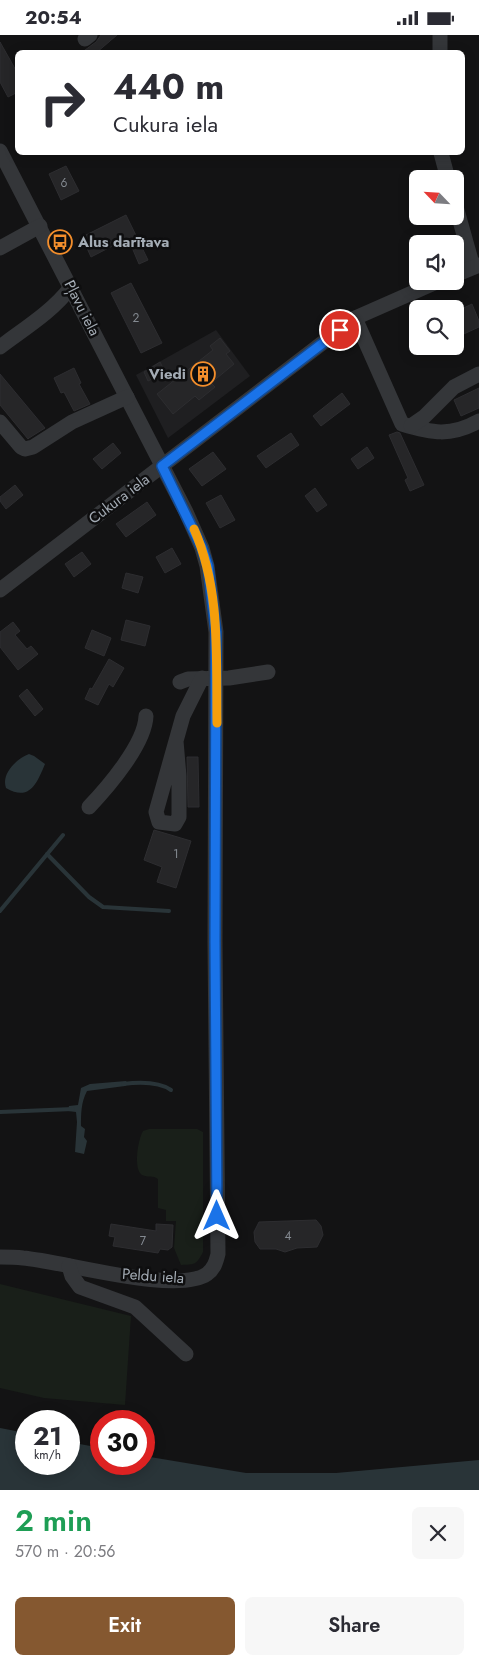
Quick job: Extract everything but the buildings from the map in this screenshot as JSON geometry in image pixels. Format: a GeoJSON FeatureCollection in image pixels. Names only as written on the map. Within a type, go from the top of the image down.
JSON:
{"type":"FeatureCollection","features":[{"type":"Feature","properties":{"kind":"street"},"geometry":{"type":"LineString","coordinates":[[440,35],[440,50]]}},
{"type":"Feature","properties":{"kind":"street","name":"Pļavu iela"},"geometry":{"type":"LineString","coordinates":[[0,151],[162,466]]}},
{"type":"Feature","properties":{"kind":"street"},"geometry":{"type":"LineString","coordinates":[[442,155],[446,170]]}},
{"type":"Feature","properties":{"kind":"street"},"geometry":{"type":"LineString","coordinates":[[462,225],[476,266],[464,271]]}},
{"type":"Feature","properties":{"kind":"street"},"geometry":{"type":"LineString","coordinates":[[0,248],[40,226]]}},
{"type":"Feature","properties":{"kind":"street"},"geometry":{"type":"LineString","coordinates":[[0,347],[61,301],[71,287]]}},
{"type":"Feature","properties":{"kind":"street","name":"Cukura iela"},"geometry":{"type":"LineString","coordinates":[[0,590],[355,318],[419,290]]}},
{"type":"Feature","properties":{"kind":"street"},"geometry":{"type":"LineString","coordinates":[[355,318],[402,424],[444,433],[466,429],[479,421]]}},
{"type":"Feature","properties":{"kind":"street"},"geometry":{"type":"LineString","coordinates":[[411,426],[424,417],[454,387],[479,374]]}},
{"type":"Feature","properties":{"kind":"street"},"geometry":{"type":"LineString","coordinates":[[0,422],[21,447],[25,449],[33,447],[72,421],[127,397]]}},
{"type":"Feature","properties":{"kind":"street","name":"Peldu iela"},"geometry":{"type":"LineString","coordinates":[[0,1257],[23,1257],[133,1277],[172,1280],[207,1279],[216,1264],[218,1254],[215,952],[209,678],[216,632],[208,566],[194,530],[162,466]]}},
{"type":"Feature","properties":{"kind":"street"},"geometry":{"type":"LineString","coordinates":[[180,682],[188,679],[229,678],[268,672]]}},
{"type":"Feature","properties":{"kind":"street"},"geometry":{"type":"LineString","coordinates":[[176,741],[183,716],[209,678]]}},
{"type":"Feature","properties":{"kind":"street"},"geometry":{"type":"LineString","coordinates":[[89,807],[110,785],[121,768],[146,726],[146,716]]}},
{"type":"Feature","properties":{"kind":"street"},"geometry":{"type":"LineString","coordinates":[[69,1266],[72,1276],[80,1287],[135,1307],[186,1353]]}},
{"type":"Feature","properties":{"kind":"shaded area"},"geometry":{"type":"Polygon","coordinates":[[[216,330],[250,376],[168,438],[136,375],[216,330]]]}},
{"type":"Feature","properties":{"kind":"shaded area"},"geometry":{"type":"Polygon","coordinates":[[[29,754],[45,764],[35,784],[27,792],[21,793],[6,788],[5,783],[8,772],[19,759],[29,754]]]}},
{"type":"Feature","properties":{"kind":"shaded area"},"geometry":{"type":"Polygon","coordinates":[[[126,1081],[128,1084],[125,1086],[87,1091],[82,1104],[81,1126],[85,1129],[84,1137],[87,1141],[84,1154],[75,1152],[76,1112],[68,1111],[69,1106],[78,1105],[81,1088],[90,1084],[126,1081]]]}},
{"type":"Feature","properties":{"kind":"shaded area"},"geometry":{"type":"Polygon","coordinates":[[[149,1129],[197,1129],[203,1132],[203,1252],[198,1260],[189,1265],[181,1265],[174,1248],[176,1221],[166,1221],[166,1210],[158,1208],[158,1179],[144,1176],[139,1172],[137,1154],[139,1140],[143,1131],[149,1129]]]}},
{"type":"Feature","properties":{"kind":"shaded area"},"geometry":{"type":"Polygon","coordinates":[[[0,1284],[131,1316],[125,1405],[44,1398],[0,1388],[0,1284]]]}},
{"type":"Feature","properties":{"kind":"shaded area"},"geometry":{"type":"Polygon","coordinates":[[[0,1428],[15,1431],[15,1475],[80,1475],[80,1444],[90,1446],[90,1475],[155,1475],[155,1458],[246,1473],[336,1473],[479,1460],[479,1490],[0,1490],[0,1428]]]}},
{"type":"Feature","properties":{"kind":"waterway"},"geometry":{"type":"LineString","coordinates":[[0,911],[63,835]]}},
{"type":"Feature","properties":{"kind":"waterway"},"geometry":{"type":"LineString","coordinates":[[47,854],[89,897],[103,907],[169,911]]}},
{"type":"Feature","properties":{"kind":"waterway"},"geometry":{"type":"LineString","coordinates":[[123,1084],[154,1084],[171,1090]]}},
{"type":"Feature","properties":{"kind":"waterway"},"geometry":{"type":"LineString","coordinates":[[0,1112],[73,1109]]}},
{"type":"Feature","properties":{"kind":"slow traffic"},"geometry":{"type":"LineString","coordinates":[[194,529],[208,566],[213,603],[216,632],[217,723]]}},
{"type":"Feature","properties":{"kind":"place","name":"Alus darītava"},"geometry":{"type":"Point","coordinates":[60,242]}},
{"type":"Feature","properties":{"kind":"place","name":"Viedi"},"geometry":{"type":"Point","coordinates":[203,374]}},
{"type":"Feature","properties":{"kind":"route"},"geometry":{"type":"LineString","coordinates":[[217,1216],[215,942],[217,804],[216,632],[208,566],[186,512],[162,466],[340,330]]}}]}
